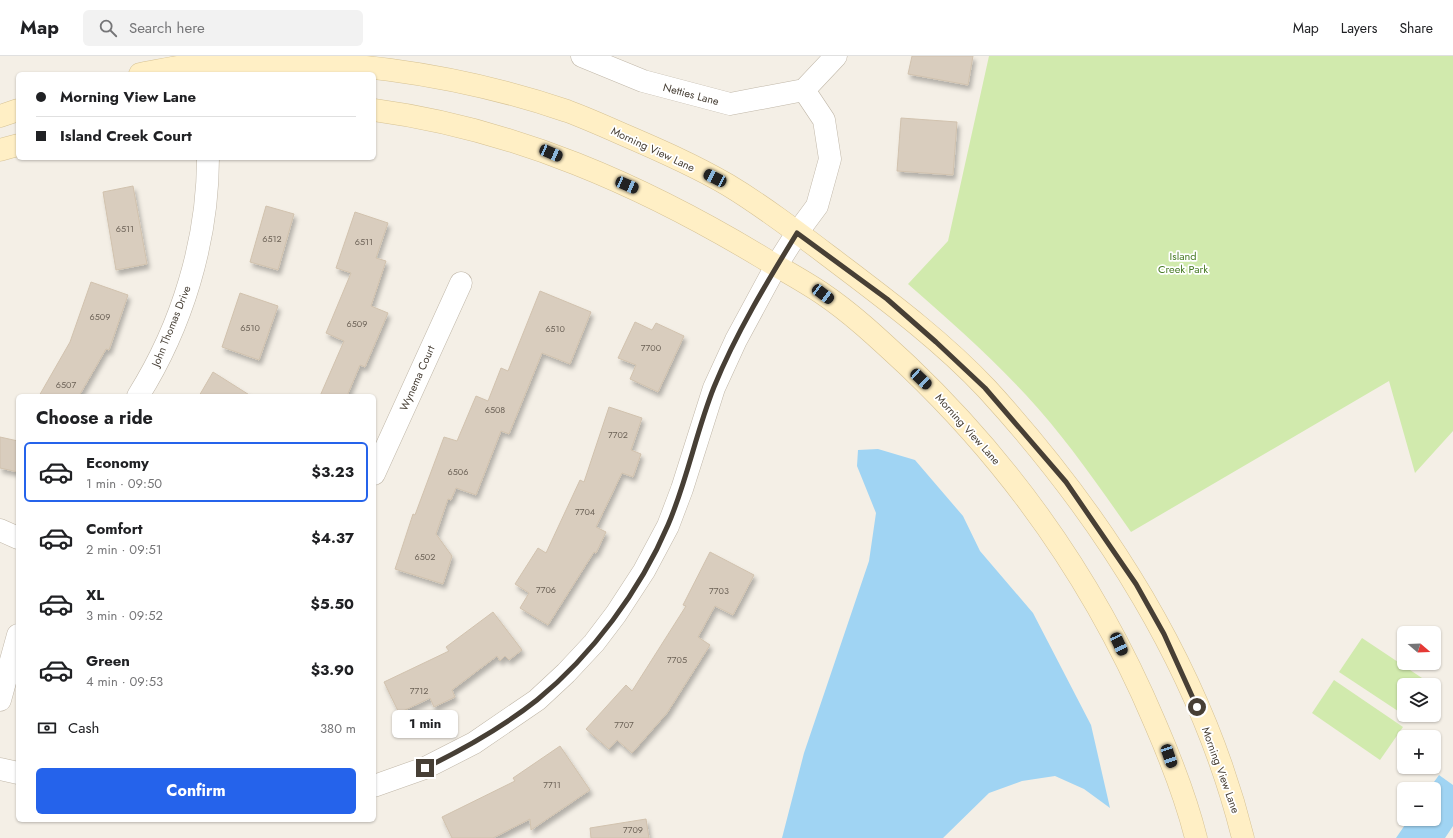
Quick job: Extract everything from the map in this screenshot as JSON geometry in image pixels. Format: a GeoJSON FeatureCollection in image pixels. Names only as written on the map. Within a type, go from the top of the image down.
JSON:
{"type":"FeatureCollection","features":[{"type":"Feature","properties":{"kind":"street","name":"Netties Lane"},"geometry":{"type":"LineString","coordinates":[[582,56],[643,81],[730,104],[804,90]]}},
{"type":"Feature","properties":{"kind":"street"},"geometry":{"type":"LineString","coordinates":[[376,785],[425,768],[474,743],[537,700],[566,673],[616,614],[644,572],[668,526],[682,489],[714,388],[736,340],[776,266],[797,233],[817,206],[830,159],[824,120],[804,90],[836,56]]}},
{"type":"Feature","properties":{"kind":"street","name":"Morning View Lane"},"geometry":{"type":"LineString","coordinates":[[153,72],[205,64],[272,61],[352,63],[428,74],[501,91],[571,112],[660,150],[728,185],[797,233],[887,299],[936,342],[985,388],[1066,482],[1136,584],[1164,634],[1214,746],[1235,806],[1243,838]]}},
{"type":"Feature","properties":{"kind":"street","name":"Morning View Lane"},"geometry":{"type":"LineString","coordinates":[[376,110],[407,114],[482,131],[551,153],[661,201],[709,225],[823,294],[892,351],[941,397],[982,442],[1022,492],[1092,594],[1119,644],[1169,756],[1196,838]]}},
{"type":"Feature","properties":{"kind":"street"},"geometry":{"type":"LineString","coordinates":[[0,116],[16,111]]}},
{"type":"Feature","properties":{"kind":"street"},"geometry":{"type":"LineString","coordinates":[[0,150],[16,145]]}},
{"type":"Feature","properties":{"kind":"street","name":"John Thomas Drive"},"geometry":{"type":"LineString","coordinates":[[139,394],[154,370],[186,294],[199,243],[208,188],[208,160]]}},
{"type":"Feature","properties":{"kind":"street","name":"Wynema Court"},"geometry":{"type":"LineString","coordinates":[[376,470],[461,283]]}},
{"type":"Feature","properties":{"kind":"street"},"geometry":{"type":"LineString","coordinates":[[0,530],[16,537]]}},
{"type":"Feature","properties":{"kind":"street"},"geometry":{"type":"LineString","coordinates":[[0,700],[16,641]]}},
{"type":"Feature","properties":{"kind":"street"},"geometry":{"type":"LineString","coordinates":[[0,769],[16,773]]}},
{"type":"Feature","properties":{"kind":"green space","name":"Island Creek Park"},"geometry":{"type":"Polygon","coordinates":[[[989,56],[1453,56],[1453,431],[1415,473],[1389,381],[1131,532],[1068,444],[1026,395],[954,324],[908,284],[948,241],[989,56]]]}},
{"type":"Feature","properties":{"kind":"green space"},"geometry":{"type":"Polygon","coordinates":[[[1362,638],[1397,661],[1397,670],[1410,670],[1422,678],[1397,678],[1397,710],[1339,672],[1362,638]]]}},
{"type":"Feature","properties":{"kind":"green space"},"geometry":{"type":"Polygon","coordinates":[[[1334,680],[1403,727],[1401,730],[1397,730],[1397,736],[1380,760],[1312,713],[1334,680]]]}},
{"type":"Feature","properties":{"kind":"water"},"geometry":{"type":"Polygon","coordinates":[[[878,449],[915,460],[963,516],[980,551],[1033,613],[1091,725],[1110,808],[1084,789],[1055,776],[1022,781],[989,793],[943,838],[782,838],[804,753],[869,561],[876,513],[857,466],[858,450],[878,449]]]}},
{"type":"Feature","properties":{"kind":"water"},"geometry":{"type":"Polygon","coordinates":[[[1439,775],[1453,785],[1453,826],[1445,838],[1396,838],[1404,826],[1441,826],[1441,782],[1434,782],[1439,775]]]}},
{"type":"Feature","properties":{"kind":"building"},"geometry":{"type":"Polygon","coordinates":[[[912,56],[973,56],[968,85],[908,74],[912,56]]]}},
{"type":"Feature","properties":{"kind":"building"},"geometry":{"type":"Polygon","coordinates":[[[901,118],[957,122],[953,175],[897,171],[901,118]]]}},
{"type":"Feature","properties":{"kind":"building"},"geometry":{"type":"Polygon","coordinates":[[[133,186],[147,264],[116,270],[103,192],[133,186]]]}},
{"type":"Feature","properties":{"kind":"building"},"geometry":{"type":"Polygon","coordinates":[[[266,206],[294,214],[278,270],[250,262],[266,206]]]}},
{"type":"Feature","properties":{"kind":"building"},"geometry":{"type":"Polygon","coordinates":[[[355,212],[388,223],[376,258],[386,261],[371,306],[388,313],[365,367],[360,365],[348,394],[321,394],[344,341],[326,333],[351,273],[336,268],[355,212]]]}},
{"type":"Feature","properties":{"kind":"building"},"geometry":{"type":"Polygon","coordinates":[[[91,282],[128,295],[109,350],[106,349],[80,394],[40,394],[70,342],[91,282]]]}},
{"type":"Feature","properties":{"kind":"building"},"geometry":{"type":"Polygon","coordinates":[[[540,291],[591,312],[570,364],[542,353],[509,434],[501,431],[476,495],[456,488],[451,500],[448,499],[436,534],[452,556],[443,584],[395,569],[413,514],[415,515],[444,437],[457,441],[476,396],[488,401],[501,368],[508,371],[540,291]]]}},
{"type":"Feature","properties":{"kind":"building"},"geometry":{"type":"Polygon","coordinates":[[[240,293],[278,306],[259,360],[222,347],[240,293]]]}},
{"type":"Feature","properties":{"kind":"building"},"geometry":{"type":"Polygon","coordinates":[[[635,322],[652,330],[656,323],[684,336],[658,392],[630,379],[636,365],[618,358],[635,322]]]}},
{"type":"Feature","properties":{"kind":"building"},"geometry":{"type":"Polygon","coordinates":[[[213,372],[248,394],[200,394],[213,372]]]}},
{"type":"Feature","properties":{"kind":"building"},"geometry":{"type":"Polygon","coordinates":[[[609,407],[642,418],[631,450],[641,454],[633,477],[622,473],[596,527],[606,532],[596,553],[594,552],[548,625],[520,608],[529,593],[515,584],[538,548],[546,553],[580,480],[584,482],[609,407]]]}},
{"type":"Feature","properties":{"kind":"building"},"geometry":{"type":"Polygon","coordinates":[[[0,437],[16,441],[16,472],[0,468],[0,437]]]}},
{"type":"Feature","properties":{"kind":"building"},"geometry":{"type":"Polygon","coordinates":[[[710,552],[754,575],[733,615],[715,606],[698,637],[710,645],[667,713],[632,753],[617,740],[609,749],[586,729],[626,685],[632,691],[686,606],[683,605],[710,552]]]}},
{"type":"Feature","properties":{"kind":"building"},"geometry":{"type":"Polygon","coordinates":[[[493,612],[522,650],[509,660],[505,656],[500,661],[497,656],[452,690],[455,697],[434,707],[430,698],[399,713],[384,682],[449,651],[446,647],[493,612]]]}},
{"type":"Feature","properties":{"kind":"building"},"geometry":{"type":"Polygon","coordinates":[[[560,746],[590,790],[531,830],[530,819],[493,838],[452,838],[442,817],[515,781],[513,778],[560,746]]]}},
{"type":"Feature","properties":{"kind":"building"},"geometry":{"type":"Polygon","coordinates":[[[646,819],[649,838],[591,838],[590,828],[646,819]]]}},
{"type":"Feature","properties":{"kind":"route"},"geometry":{"type":"LineString","coordinates":[[425,768],[474,743],[537,700],[566,673],[594,643],[616,614],[644,572],[668,526],[682,489],[714,388],[736,340],[776,266],[797,233],[887,299],[936,342],[985,388],[1066,482],[1136,584],[1164,634],[1197,707]]}}]}
